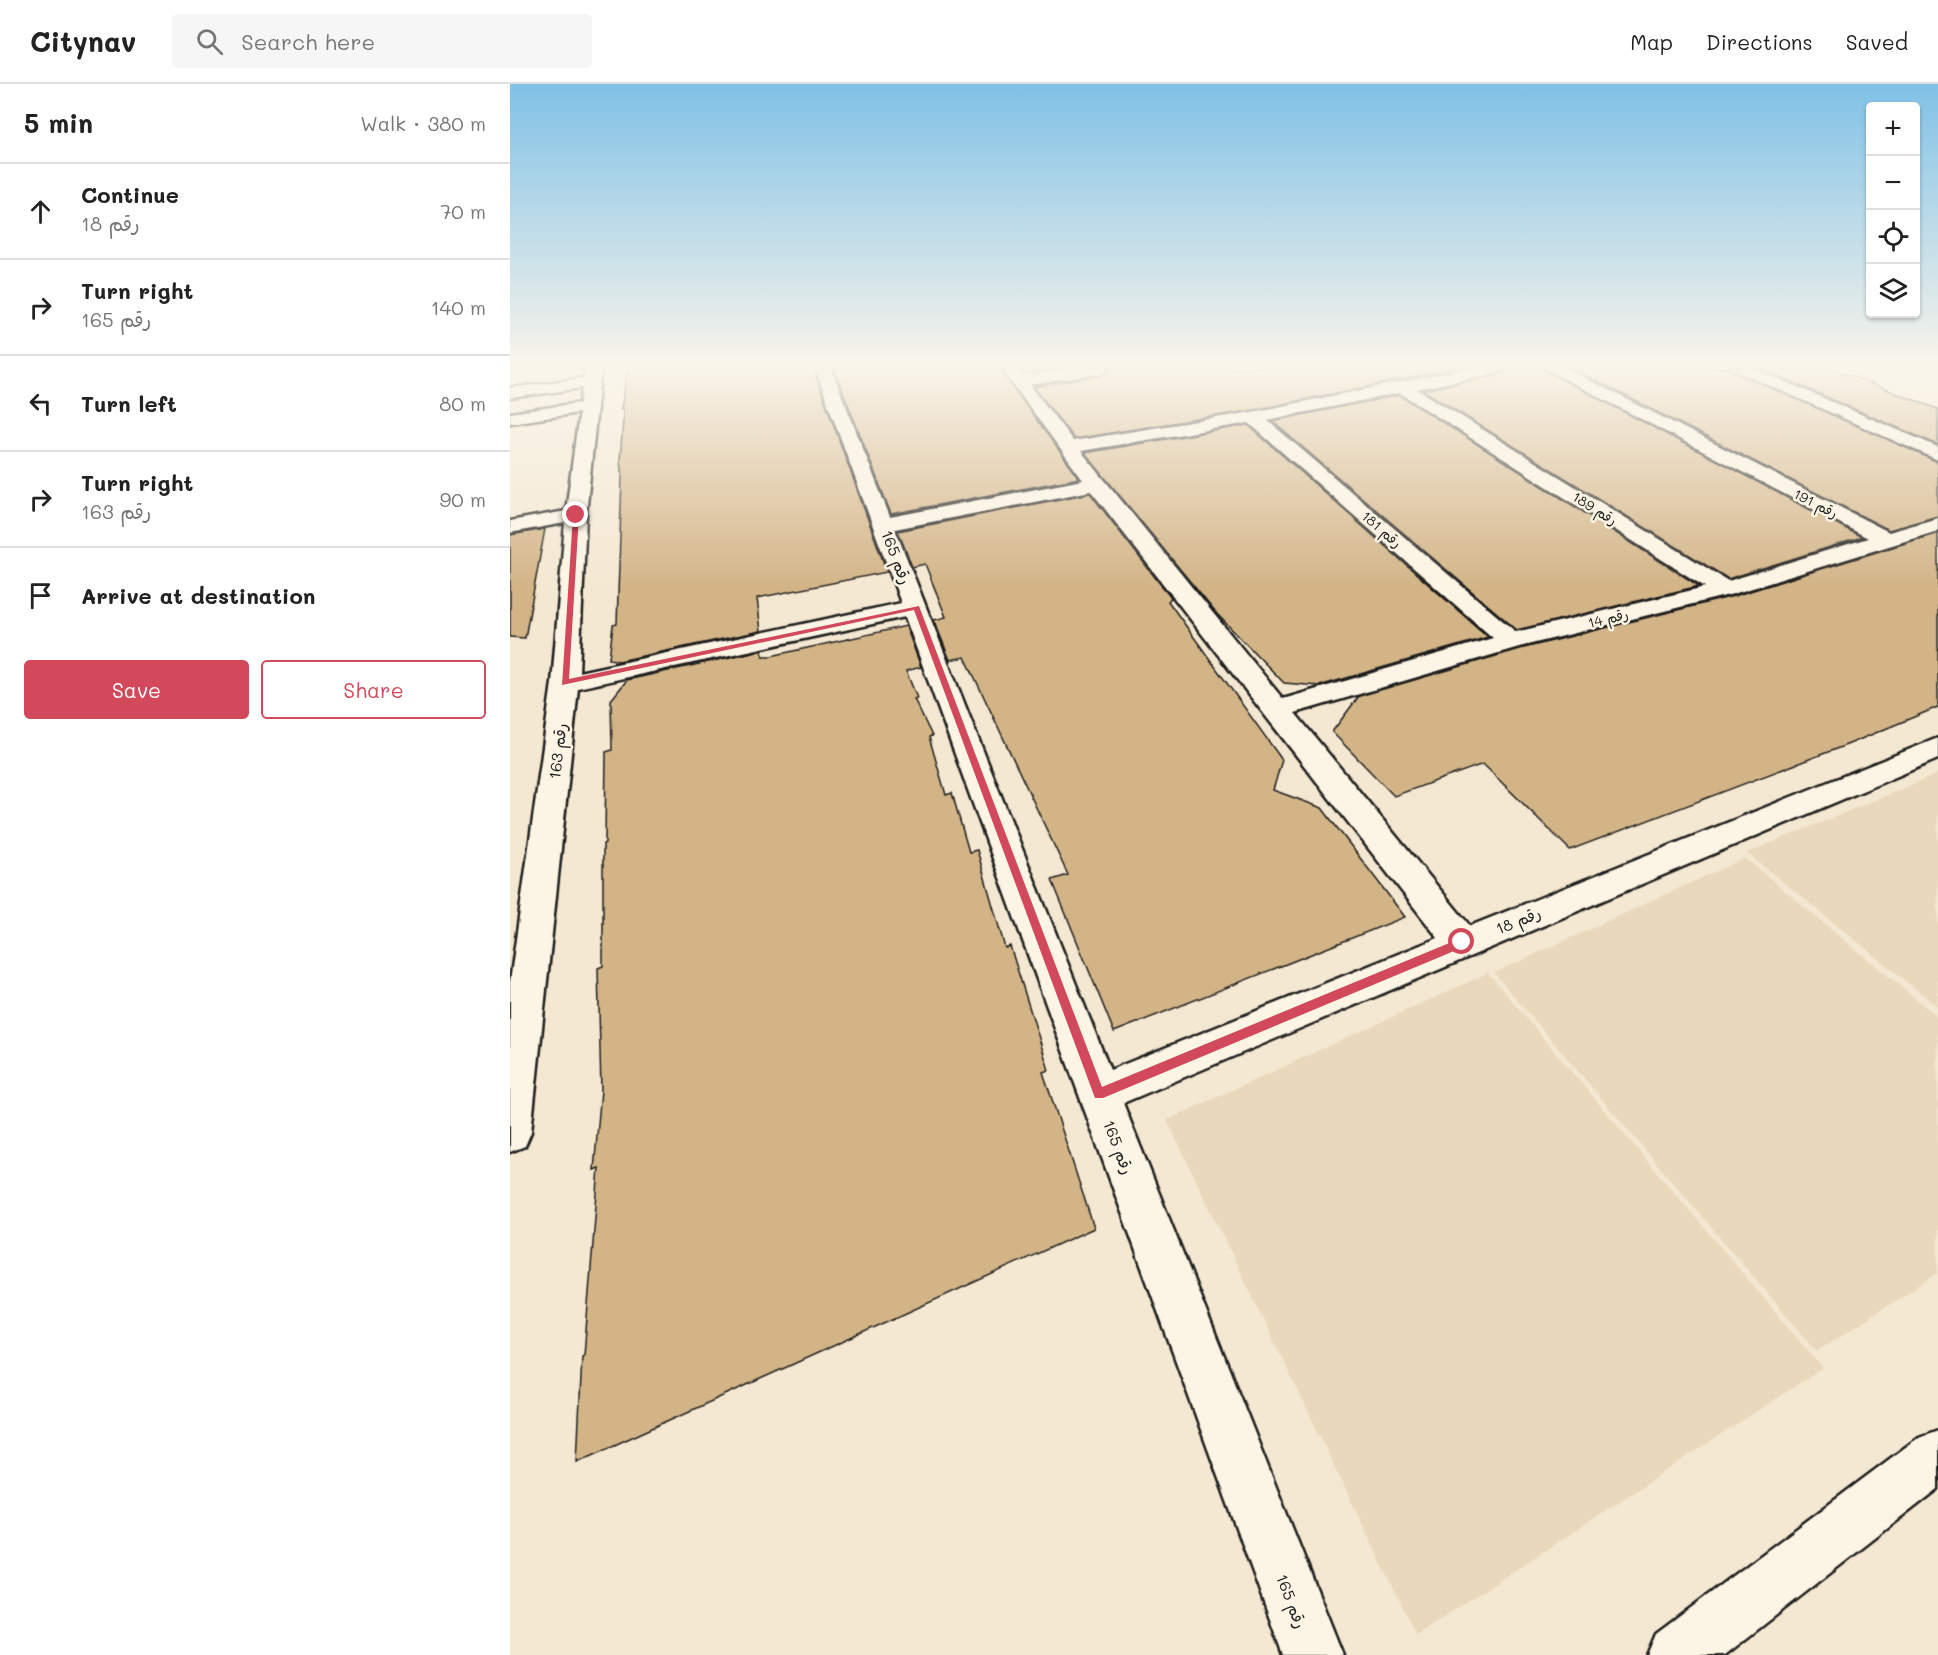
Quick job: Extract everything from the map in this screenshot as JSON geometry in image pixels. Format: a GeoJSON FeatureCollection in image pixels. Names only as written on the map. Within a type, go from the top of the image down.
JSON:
{"type":"FeatureCollection","features":[{"type":"Feature","properties":{"kind":"street","name":"رقم 163"},"geometry":{"type":"LineString","coordinates":[[510,1132],[565,683],[576,515],[584,441]]}},
{"type":"Feature","properties":{"kind":"street","name":"رقم 165"},"geometry":{"type":"LineString","coordinates":[[851,441],[1313,1655]]}},
{"type":"Feature","properties":{"kind":"street"},"geometry":{"type":"LineString","coordinates":[[1065,441],[1096,484],[1462,942]]}},
{"type":"Feature","properties":{"kind":"street"},"geometry":{"type":"LineString","coordinates":[[1069,447],[1104,441]]}},
{"type":"Feature","properties":{"kind":"street","name":"رقم 181"},"geometry":{"type":"LineString","coordinates":[[1281,441],[1511,642]]}},
{"type":"Feature","properties":{"kind":"street","name":"رقم 189"},"geometry":{"type":"LineString","coordinates":[[1489,441],[1725,589]]}},
{"type":"Feature","properties":{"kind":"street","name":"رقم 191"},"geometry":{"type":"LineString","coordinates":[[1695,441],[1888,540]]}},
{"type":"Feature","properties":{"kind":"street"},"geometry":{"type":"LineString","coordinates":[[1908,441],[1938,454]]}},
{"type":"Feature","properties":{"kind":"street"},"geometry":{"type":"LineString","coordinates":[[884,525],[1096,484]]}},
{"type":"Feature","properties":{"kind":"street"},"geometry":{"type":"LineString","coordinates":[[510,527],[576,515]]}},
{"type":"Feature","properties":{"kind":"street","name":"رقم 14"},"geometry":{"type":"LineString","coordinates":[[1278,709],[1511,642],[1725,589],[1938,524]]}},
{"type":"Feature","properties":{"kind":"street"},"geometry":{"type":"LineString","coordinates":[[565,683],[916,608]]}},
{"type":"Feature","properties":{"kind":"street","name":"رقم 18"},"geometry":{"type":"LineString","coordinates":[[1099,1094],[1462,942],[1938,748]]}},
{"type":"Feature","properties":{"kind":"street"},"geometry":{"type":"LineString","coordinates":[[1677,1655],[1938,1456]]}},
{"type":"Feature","properties":{"kind":"shaded area"},"geometry":{"type":"Polygon","coordinates":[[[1938,774],[1938,1007],[1747,853],[1938,774]]]}},
{"type":"Feature","properties":{"kind":"shaded area"},"geometry":{"type":"Polygon","coordinates":[[[1745,858],[1938,1017],[1938,1273],[1817,1351],[1494,973],[1745,858]]]}},
{"type":"Feature","properties":{"kind":"shaded area"},"geometry":{"type":"Polygon","coordinates":[[[1488,973],[1823,1368],[1416,1635],[1167,1120],[1488,973]]]}},
{"type":"Feature","properties":{"kind":"building"},"geometry":{"type":"Polygon","coordinates":[[[621,441],[840,441],[887,572],[757,598],[761,631],[619,661],[609,659],[613,625],[617,624],[622,477],[621,441]]]}},
{"type":"Feature","properties":{"kind":"building"},"geometry":{"type":"Polygon","coordinates":[[[863,441],[1052,441],[1079,478],[891,514],[863,441]]]}},
{"type":"Feature","properties":{"kind":"building"},"geometry":{"type":"Polygon","coordinates":[[[1153,441],[1266,441],[1488,637],[1319,686],[1284,683],[1215,612],[1085,453],[1153,441]]]}},
{"type":"Feature","properties":{"kind":"building"},"geometry":{"type":"Polygon","coordinates":[[[1296,441],[1473,441],[1699,586],[1517,630],[1296,441]]]}},
{"type":"Feature","properties":{"kind":"building"},"geometry":{"type":"Polygon","coordinates":[[[1506,441],[1681,441],[1862,537],[1728,579],[1506,441]]]}},
{"type":"Feature","properties":{"kind":"building"},"geometry":{"type":"Polygon","coordinates":[[[1715,441],[1892,441],[1938,462],[1938,516],[1889,530],[1715,441]]]}},
{"type":"Feature","properties":{"kind":"building"},"geometry":{"type":"Polygon","coordinates":[[[1090,493],[1171,598],[1168,601],[1282,760],[1273,790],[1322,808],[1405,917],[1114,1032],[1052,880],[1068,875],[965,657],[950,660],[934,620],[946,617],[925,564],[912,567],[898,531],[1090,493]]]}},
{"type":"Feature","properties":{"kind":"building"},"geometry":{"type":"Polygon","coordinates":[[[545,529],[525,638],[510,637],[510,535],[545,529]]]}},
{"type":"Feature","properties":{"kind":"building"},"geometry":{"type":"Polygon","coordinates":[[[1938,533],[1938,707],[1849,744],[1570,850],[1483,764],[1394,796],[1332,732],[1359,696],[1520,649],[1734,596],[1938,533]]]}},
{"type":"Feature","properties":{"kind":"building"},"geometry":{"type":"Polygon","coordinates":[[[906,626],[921,667],[906,671],[917,698],[914,699],[932,736],[929,737],[946,795],[952,793],[969,852],[977,850],[1005,948],[1010,946],[1049,1070],[1043,1072],[1094,1228],[577,1462],[582,1356],[584,1355],[599,1168],[594,1170],[601,1090],[598,968],[603,966],[603,844],[605,843],[606,752],[612,750],[611,700],[627,680],[762,650],[763,656],[771,656],[906,626]]]}},
{"type":"Feature","properties":{"kind":"route"},"geometry":{"type":"LineString","coordinates":[[576,515],[565,683],[916,608],[1099,1094],[1462,942]]}}]}
